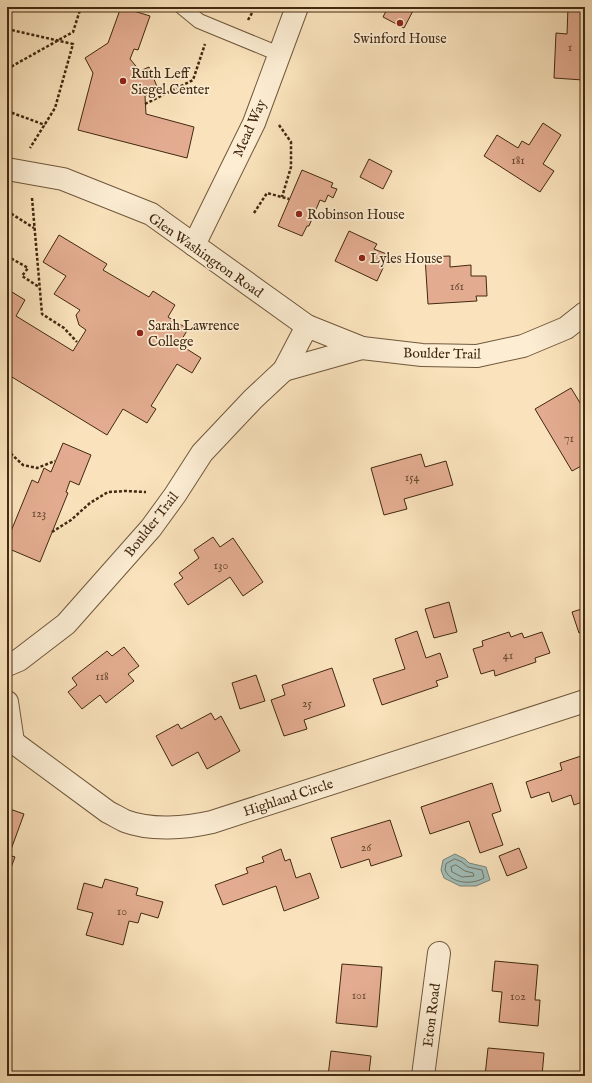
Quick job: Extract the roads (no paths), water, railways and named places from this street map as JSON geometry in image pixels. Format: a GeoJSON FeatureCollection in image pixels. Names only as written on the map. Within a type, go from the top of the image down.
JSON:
{"type":"FeatureCollection","features":[{"type":"Feature","properties":{"kind":"street","name":"Mead Way"},"geometry":{"type":"LineString","coordinates":[[194,245],[254,123],[297,7]]}},
{"type":"Feature","properties":{"kind":"street","name":"Glen Washington Road"},"geometry":{"type":"LineString","coordinates":[[7,169],[63,179],[151,214],[307,326]]}},
{"type":"Feature","properties":{"kind":"street","name":"Boulder Trail"},"geometry":{"type":"LineString","coordinates":[[7,666],[19,660],[66,624],[151,528],[175,495],[202,453],[253,399],[284,370],[307,326],[362,348],[422,355],[476,356],[523,346],[566,328],[585,313]]}},
{"type":"Feature","properties":{"kind":"street","name":"Boulder Trail"},"geometry":{"type":"LineString","coordinates":[[284,370],[362,348]]}},
{"type":"Feature","properties":{"kind":"street","name":"Highland Circle"},"geometry":{"type":"LineString","coordinates":[[10,742],[108,812],[125,821],[145,826],[176,828],[212,822],[585,701]]}},
{"type":"Feature","properties":{"kind":"street"},"geometry":{"type":"LineString","coordinates":[[7,702],[10,742]]}},
{"type":"Feature","properties":{"kind":"street","name":"Eton Road"},"geometry":{"type":"LineString","coordinates":[[423,1076],[439,953]]}},
{"type":"Feature","properties":{"kind":"lane"},"geometry":{"type":"LineString","coordinates":[[182,7],[199,21],[279,54]]}},
{"type":"Feature","properties":{"kind":"water"},"geometry":{"type":"Polygon","coordinates":[[[455,854],[465,859],[469,863],[486,867],[490,880],[476,886],[460,886],[444,878],[441,870],[443,860],[455,854]]]}},
{"type":"Feature","properties":{"kind":"place","name":"Swinford House"},"geometry":{"type":"Point","coordinates":[400,23]}},
{"type":"Feature","properties":{"kind":"place","name":"Ruth Leff Siegel Center"},"geometry":{"type":"Point","coordinates":[123,81]}},
{"type":"Feature","properties":{"kind":"place","name":"Robinson House"},"geometry":{"type":"Point","coordinates":[299,214]}},
{"type":"Feature","properties":{"kind":"place","name":"Lyles House"},"geometry":{"type":"Point","coordinates":[362,258]}},
{"type":"Feature","properties":{"kind":"place","name":"Sarah Lawrence College"},"geometry":{"type":"Point","coordinates":[140,333]}}]}
